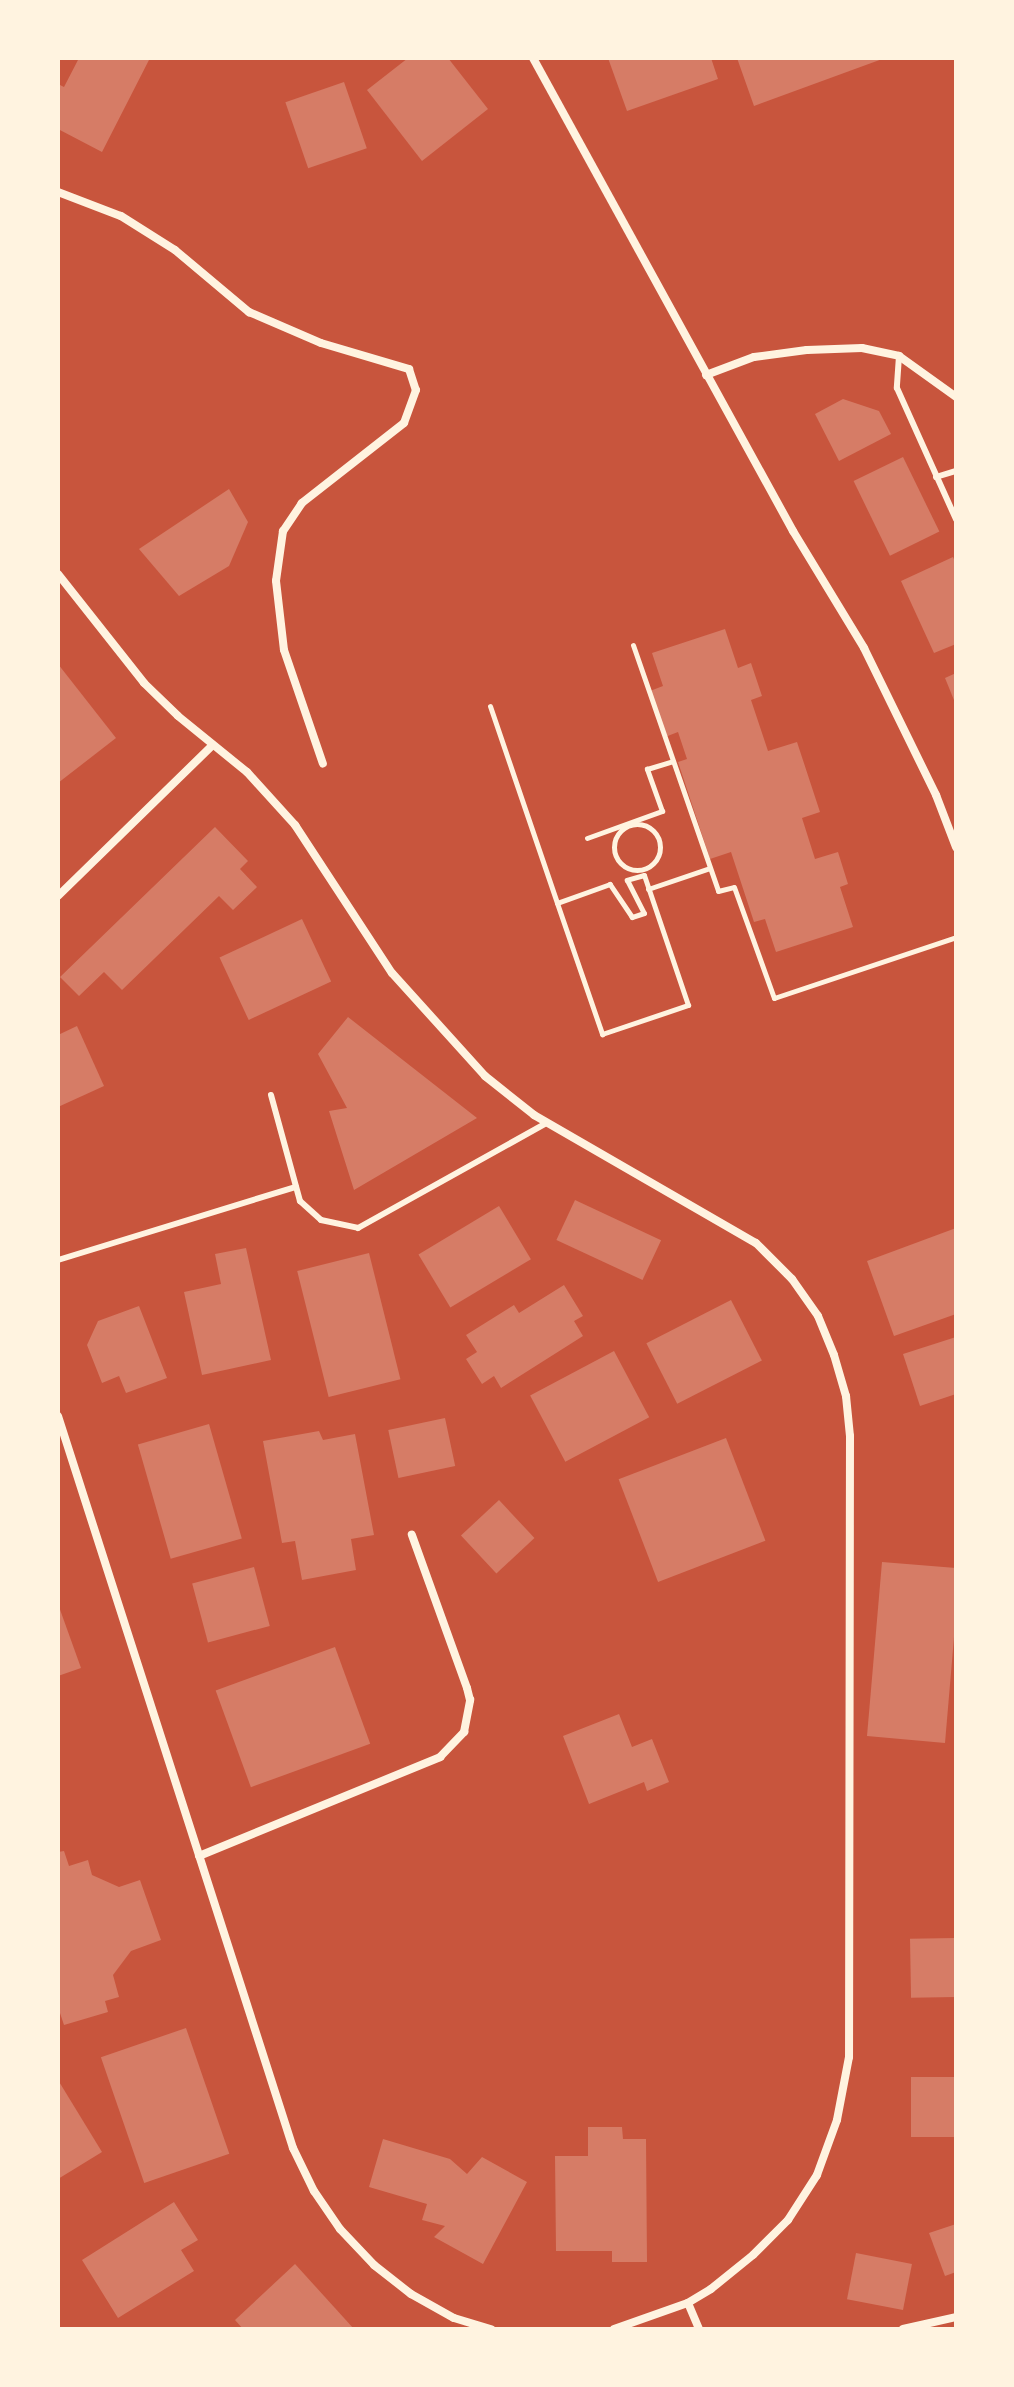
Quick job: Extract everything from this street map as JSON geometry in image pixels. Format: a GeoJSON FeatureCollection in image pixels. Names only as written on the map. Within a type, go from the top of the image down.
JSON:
{"type":"FeatureCollection","features":[{"type":"Feature","properties":{"kind":"street"},"geometry":{"type":"LineString","coordinates":[[533,58],[706,375],[864,648],[936,795],[956,847]]}},
{"type":"Feature","properties":{"kind":"street"},"geometry":{"type":"LineString","coordinates":[[58,192],[121,216],[175,250],[249,312],[321,343],[409,369],[416,390],[404,423],[302,503],[283,531],[276,581],[284,650],[323,764]]}},
{"type":"Feature","properties":{"kind":"street"},"geometry":{"type":"LineString","coordinates":[[706,375],[754,357],[807,350],[862,348],[899,356],[956,397]]}},
{"type":"Feature","properties":{"kind":"street"},"geometry":{"type":"LineString","coordinates":[[58,574],[144,683],[247,772],[295,825],[392,973],[485,1076],[547,1123],[756,1243],[792,1279],[818,1316],[846,1396],[850,1436],[849,2057],[837,2120],[817,2175],[788,2220],[753,2255],[711,2289],[688,2303],[614,2329]]}},
{"type":"Feature","properties":{"kind":"street"},"geometry":{"type":"LineString","coordinates":[[58,896],[213,745]]}},
{"type":"Feature","properties":{"kind":"street"},"geometry":{"type":"LineString","coordinates":[[58,1416],[293,2148],[314,2191],[340,2229],[386,2274],[411,2294],[454,2318],[491,2329]]}},
{"type":"Feature","properties":{"kind":"street"},"geometry":{"type":"LineString","coordinates":[[199,1856],[440,1757],[464,1732],[470,1700],[467,1688],[412,1535]]}},
{"type":"Feature","properties":{"kind":"street"},"geometry":{"type":"LineString","coordinates":[[688,2303],[699,2329]]}},
{"type":"Feature","properties":{"kind":"street"},"geometry":{"type":"LineString","coordinates":[[903,2329],[956,2317]]}},
{"type":"Feature","properties":{"kind":"lane"},"geometry":{"type":"LineString","coordinates":[[899,356],[897,388],[956,519]]}},
{"type":"Feature","properties":{"kind":"lane"},"geometry":{"type":"LineString","coordinates":[[936,477],[956,471]]}},
{"type":"Feature","properties":{"kind":"lane"},"geometry":{"type":"LineString","coordinates":[[271,1095],[300,1201],[321,1220],[358,1228],[547,1123]]}},
{"type":"Feature","properties":{"kind":"lane"},"geometry":{"type":"LineString","coordinates":[[58,1260],[296,1187]]}},
{"type":"Feature","properties":{"kind":"path"},"geometry":{"type":"LineString","coordinates":[[633,645],[718,891],[734,887],[774,998],[956,937]]}},
{"type":"Feature","properties":{"kind":"path"},"geometry":{"type":"LineString","coordinates":[[490,706],[602,1034],[688,1005],[643,872]]}},
{"type":"Feature","properties":{"kind":"path"},"geometry":{"type":"LineString","coordinates":[[587,838],[662,811],[647,769],[673,761]]}},
{"type":"Feature","properties":{"kind":"path"},"geometry":{"type":"LineString","coordinates":[[557,903],[610,884],[632,917],[644,913],[627,880],[643,872],[659,856],[660,841],[649,828],[632,824],[616,835],[615,856],[622,866],[643,872]]}},
{"type":"Feature","properties":{"kind":"path"},"geometry":{"type":"LineString","coordinates":[[648,889],[710,868]]}},
{"type":"Feature","properties":{"kind":"building"},"geometry":{"type":"Polygon","coordinates":[[[79,58],[150,58],[102,152],[58,129],[58,84],[64,87],[79,58]]]}},
{"type":"Feature","properties":{"kind":"building"},"geometry":{"type":"Polygon","coordinates":[[[408,58],[448,58],[488,109],[422,161],[367,90],[408,58]]]}},
{"type":"Feature","properties":{"kind":"building"},"geometry":{"type":"Polygon","coordinates":[[[608,58],[711,58],[718,79],[627,111],[608,58]]]}},
{"type":"Feature","properties":{"kind":"building"},"geometry":{"type":"Polygon","coordinates":[[[737,58],[885,58],[754,106],[737,58]]]}},
{"type":"Feature","properties":{"kind":"building"},"geometry":{"type":"Polygon","coordinates":[[[344,82],[367,148],[308,168],[285,102],[344,82]]]}},
{"type":"Feature","properties":{"kind":"building"},"geometry":{"type":"Polygon","coordinates":[[[843,399],[879,411],[891,434],[839,461],[815,414],[843,399]]]}},
{"type":"Feature","properties":{"kind":"building"},"geometry":{"type":"Polygon","coordinates":[[[903,457],[939,532],[890,556],[854,481],[903,457]]]}},
{"type":"Feature","properties":{"kind":"building"},"geometry":{"type":"Polygon","coordinates":[[[229,489],[248,522],[229,566],[179,596],[139,549],[229,489]]]}},
{"type":"Feature","properties":{"kind":"building"},"geometry":{"type":"Polygon","coordinates":[[[953,557],[956,564],[956,644],[934,653],[901,581],[953,557]]]}},
{"type":"Feature","properties":{"kind":"building"},"geometry":{"type":"Polygon","coordinates":[[[725,629],[738,668],[751,663],[762,696],[751,700],[768,751],[797,742],[820,812],[802,818],[815,859],[838,852],[848,884],[840,887],[853,927],[776,952],[765,919],[754,922],[731,852],[710,859],[678,762],[687,759],[678,732],[665,737],[650,691],[663,686],[652,653],[725,629]]]}},
{"type":"Feature","properties":{"kind":"building"},"geometry":{"type":"Polygon","coordinates":[[[58,664],[116,738],[58,783],[58,664]]]}},
{"type":"Feature","properties":{"kind":"building"},"geometry":{"type":"Polygon","coordinates":[[[956,673],[956,705],[945,678],[956,673]]]}},
{"type":"Feature","properties":{"kind":"building"},"geometry":{"type":"Polygon","coordinates":[[[215,827],[248,861],[240,869],[257,887],[233,910],[219,896],[122,990],[104,972],[79,996],[60,977],[215,827]]]}},
{"type":"Feature","properties":{"kind":"building"},"geometry":{"type":"Polygon","coordinates":[[[302,919],[331,982],[249,1020],[220,957],[302,919]]]}},
{"type":"Feature","properties":{"kind":"building"},"geometry":{"type":"Polygon","coordinates":[[[348,1017],[477,1118],[354,1190],[329,1111],[347,1108],[318,1054],[348,1017]]]}},
{"type":"Feature","properties":{"kind":"building"},"geometry":{"type":"Polygon","coordinates":[[[77,1026],[104,1086],[58,1107],[58,1035],[77,1026]]]}},
{"type":"Feature","properties":{"kind":"building"},"geometry":{"type":"Polygon","coordinates":[[[575,1200],[661,1240],[643,1280],[556,1240],[575,1200]]]}},
{"type":"Feature","properties":{"kind":"building"},"geometry":{"type":"Polygon","coordinates":[[[499,1206],[531,1259],[450,1308],[418,1254],[499,1206]]]}},
{"type":"Feature","properties":{"kind":"building"},"geometry":{"type":"Polygon","coordinates":[[[956,1228],[956,1314],[894,1336],[867,1261],[956,1228]]]}},
{"type":"Feature","properties":{"kind":"building"},"geometry":{"type":"Polygon","coordinates":[[[246,1248],[271,1360],[202,1375],[184,1292],[221,1284],[215,1254],[246,1248]]]}},
{"type":"Feature","properties":{"kind":"building"},"geometry":{"type":"Polygon","coordinates":[[[369,1253],[400,1379],[329,1397],[297,1271],[369,1253]]]}},
{"type":"Feature","properties":{"kind":"building"},"geometry":{"type":"Polygon","coordinates":[[[564,1285],[583,1316],[574,1321],[583,1336],[501,1388],[494,1376],[482,1384],[466,1359],[477,1352],[466,1335],[514,1305],[519,1313],[564,1285]]]}},
{"type":"Feature","properties":{"kind":"building"},"geometry":{"type":"Polygon","coordinates":[[[731,1300],[762,1361],[677,1404],[646,1343],[731,1300]]]}},
{"type":"Feature","properties":{"kind":"building"},"geometry":{"type":"Polygon","coordinates":[[[139,1306],[167,1378],[126,1393],[119,1376],[102,1383],[87,1345],[98,1321],[139,1306]]]}},
{"type":"Feature","properties":{"kind":"building"},"geometry":{"type":"Polygon","coordinates":[[[956,1337],[956,1394],[920,1406],[903,1354],[956,1337]]]}},
{"type":"Feature","properties":{"kind":"building"},"geometry":{"type":"Polygon","coordinates":[[[614,1351],[649,1417],[565,1462],[530,1396],[614,1351]]]}},
{"type":"Feature","properties":{"kind":"building"},"geometry":{"type":"Polygon","coordinates":[[[445,1418],[455,1466],[398,1478],[388,1430],[445,1418]]]}},
{"type":"Feature","properties":{"kind":"building"},"geometry":{"type":"Polygon","coordinates":[[[209,1424],[242,1538],[171,1559],[138,1444],[209,1424]]]}},
{"type":"Feature","properties":{"kind":"building"},"geometry":{"type":"Polygon","coordinates":[[[319,1431],[323,1440],[355,1434],[374,1535],[351,1539],[356,1570],[302,1580],[295,1541],[282,1543],[263,1441],[319,1431]]]}},
{"type":"Feature","properties":{"kind":"building"},"geometry":{"type":"Polygon","coordinates":[[[726,1438],[765,1541],[658,1582],[619,1479],[726,1438]]]}},
{"type":"Feature","properties":{"kind":"building"},"geometry":{"type":"Polygon","coordinates":[[[499,1500],[534,1538],[496,1573],[461,1535],[499,1500]]]}},
{"type":"Feature","properties":{"kind":"building"},"geometry":{"type":"Polygon","coordinates":[[[882,1562],[956,1568],[956,1614],[945,1743],[867,1736],[882,1562]]]}},
{"type":"Feature","properties":{"kind":"building"},"geometry":{"type":"Polygon","coordinates":[[[254,1567],[270,1626],[208,1642],[192,1584],[254,1567]]]}},
{"type":"Feature","properties":{"kind":"building"},"geometry":{"type":"Polygon","coordinates":[[[58,1604],[81,1668],[58,1676],[58,1604]]]}},
{"type":"Feature","properties":{"kind":"building"},"geometry":{"type":"Polygon","coordinates":[[[335,1647],[370,1744],[251,1787],[216,1690],[335,1647]]]}},
{"type":"Feature","properties":{"kind":"building"},"geometry":{"type":"Polygon","coordinates":[[[619,1714],[632,1747],[652,1739],[669,1782],[647,1791],[644,1782],[589,1804],[563,1736],[619,1714]]]}},
{"type":"Feature","properties":{"kind":"building"},"geometry":{"type":"Polygon","coordinates":[[[64,1851],[69,1866],[88,1860],[92,1875],[119,1887],[140,1880],[161,1940],[131,1951],[113,1975],[119,1997],[105,2001],[108,2012],[64,2025],[58,2007],[58,1852],[64,1851]]]}},
{"type":"Feature","properties":{"kind":"building"},"geometry":{"type":"Polygon","coordinates":[[[955,1938],[956,1997],[911,1998],[910,1939],[955,1938]]]}},
{"type":"Feature","properties":{"kind":"building"},"geometry":{"type":"Polygon","coordinates":[[[186,2028],[229,2154],[144,2183],[101,2057],[186,2028]]]}},
{"type":"Feature","properties":{"kind":"building"},"geometry":{"type":"Polygon","coordinates":[[[911,2077],[956,2077],[956,2137],[911,2137],[911,2077]]]}},
{"type":"Feature","properties":{"kind":"building"},"geometry":{"type":"Polygon","coordinates":[[[58,2080],[102,2152],[58,2179],[58,2080]]]}},
{"type":"Feature","properties":{"kind":"building"},"geometry":{"type":"Polygon","coordinates":[[[588,2127],[622,2127],[623,2139],[646,2139],[647,2262],[612,2262],[612,2251],[556,2251],[555,2156],[588,2156],[588,2127]]]}},
{"type":"Feature","properties":{"kind":"building"},"geometry":{"type":"Polygon","coordinates":[[[383,2139],[450,2159],[467,2174],[482,2157],[527,2182],[483,2264],[434,2237],[445,2226],[422,2220],[427,2204],[369,2187],[383,2139]]]}},
{"type":"Feature","properties":{"kind":"building"},"geometry":{"type":"Polygon","coordinates":[[[174,2202],[198,2240],[181,2250],[194,2271],[118,2318],[82,2260],[174,2202]]]}},
{"type":"Feature","properties":{"kind":"building"},"geometry":{"type":"Polygon","coordinates":[[[956,2224],[956,2272],[945,2276],[929,2233],[956,2224]]]}},
{"type":"Feature","properties":{"kind":"building"},"geometry":{"type":"Polygon","coordinates":[[[856,2253],[912,2264],[903,2310],[847,2299],[856,2253]]]}},
{"type":"Feature","properties":{"kind":"building"},"geometry":{"type":"Polygon","coordinates":[[[295,2264],[354,2329],[243,2329],[235,2320],[295,2264]]]}}]}
